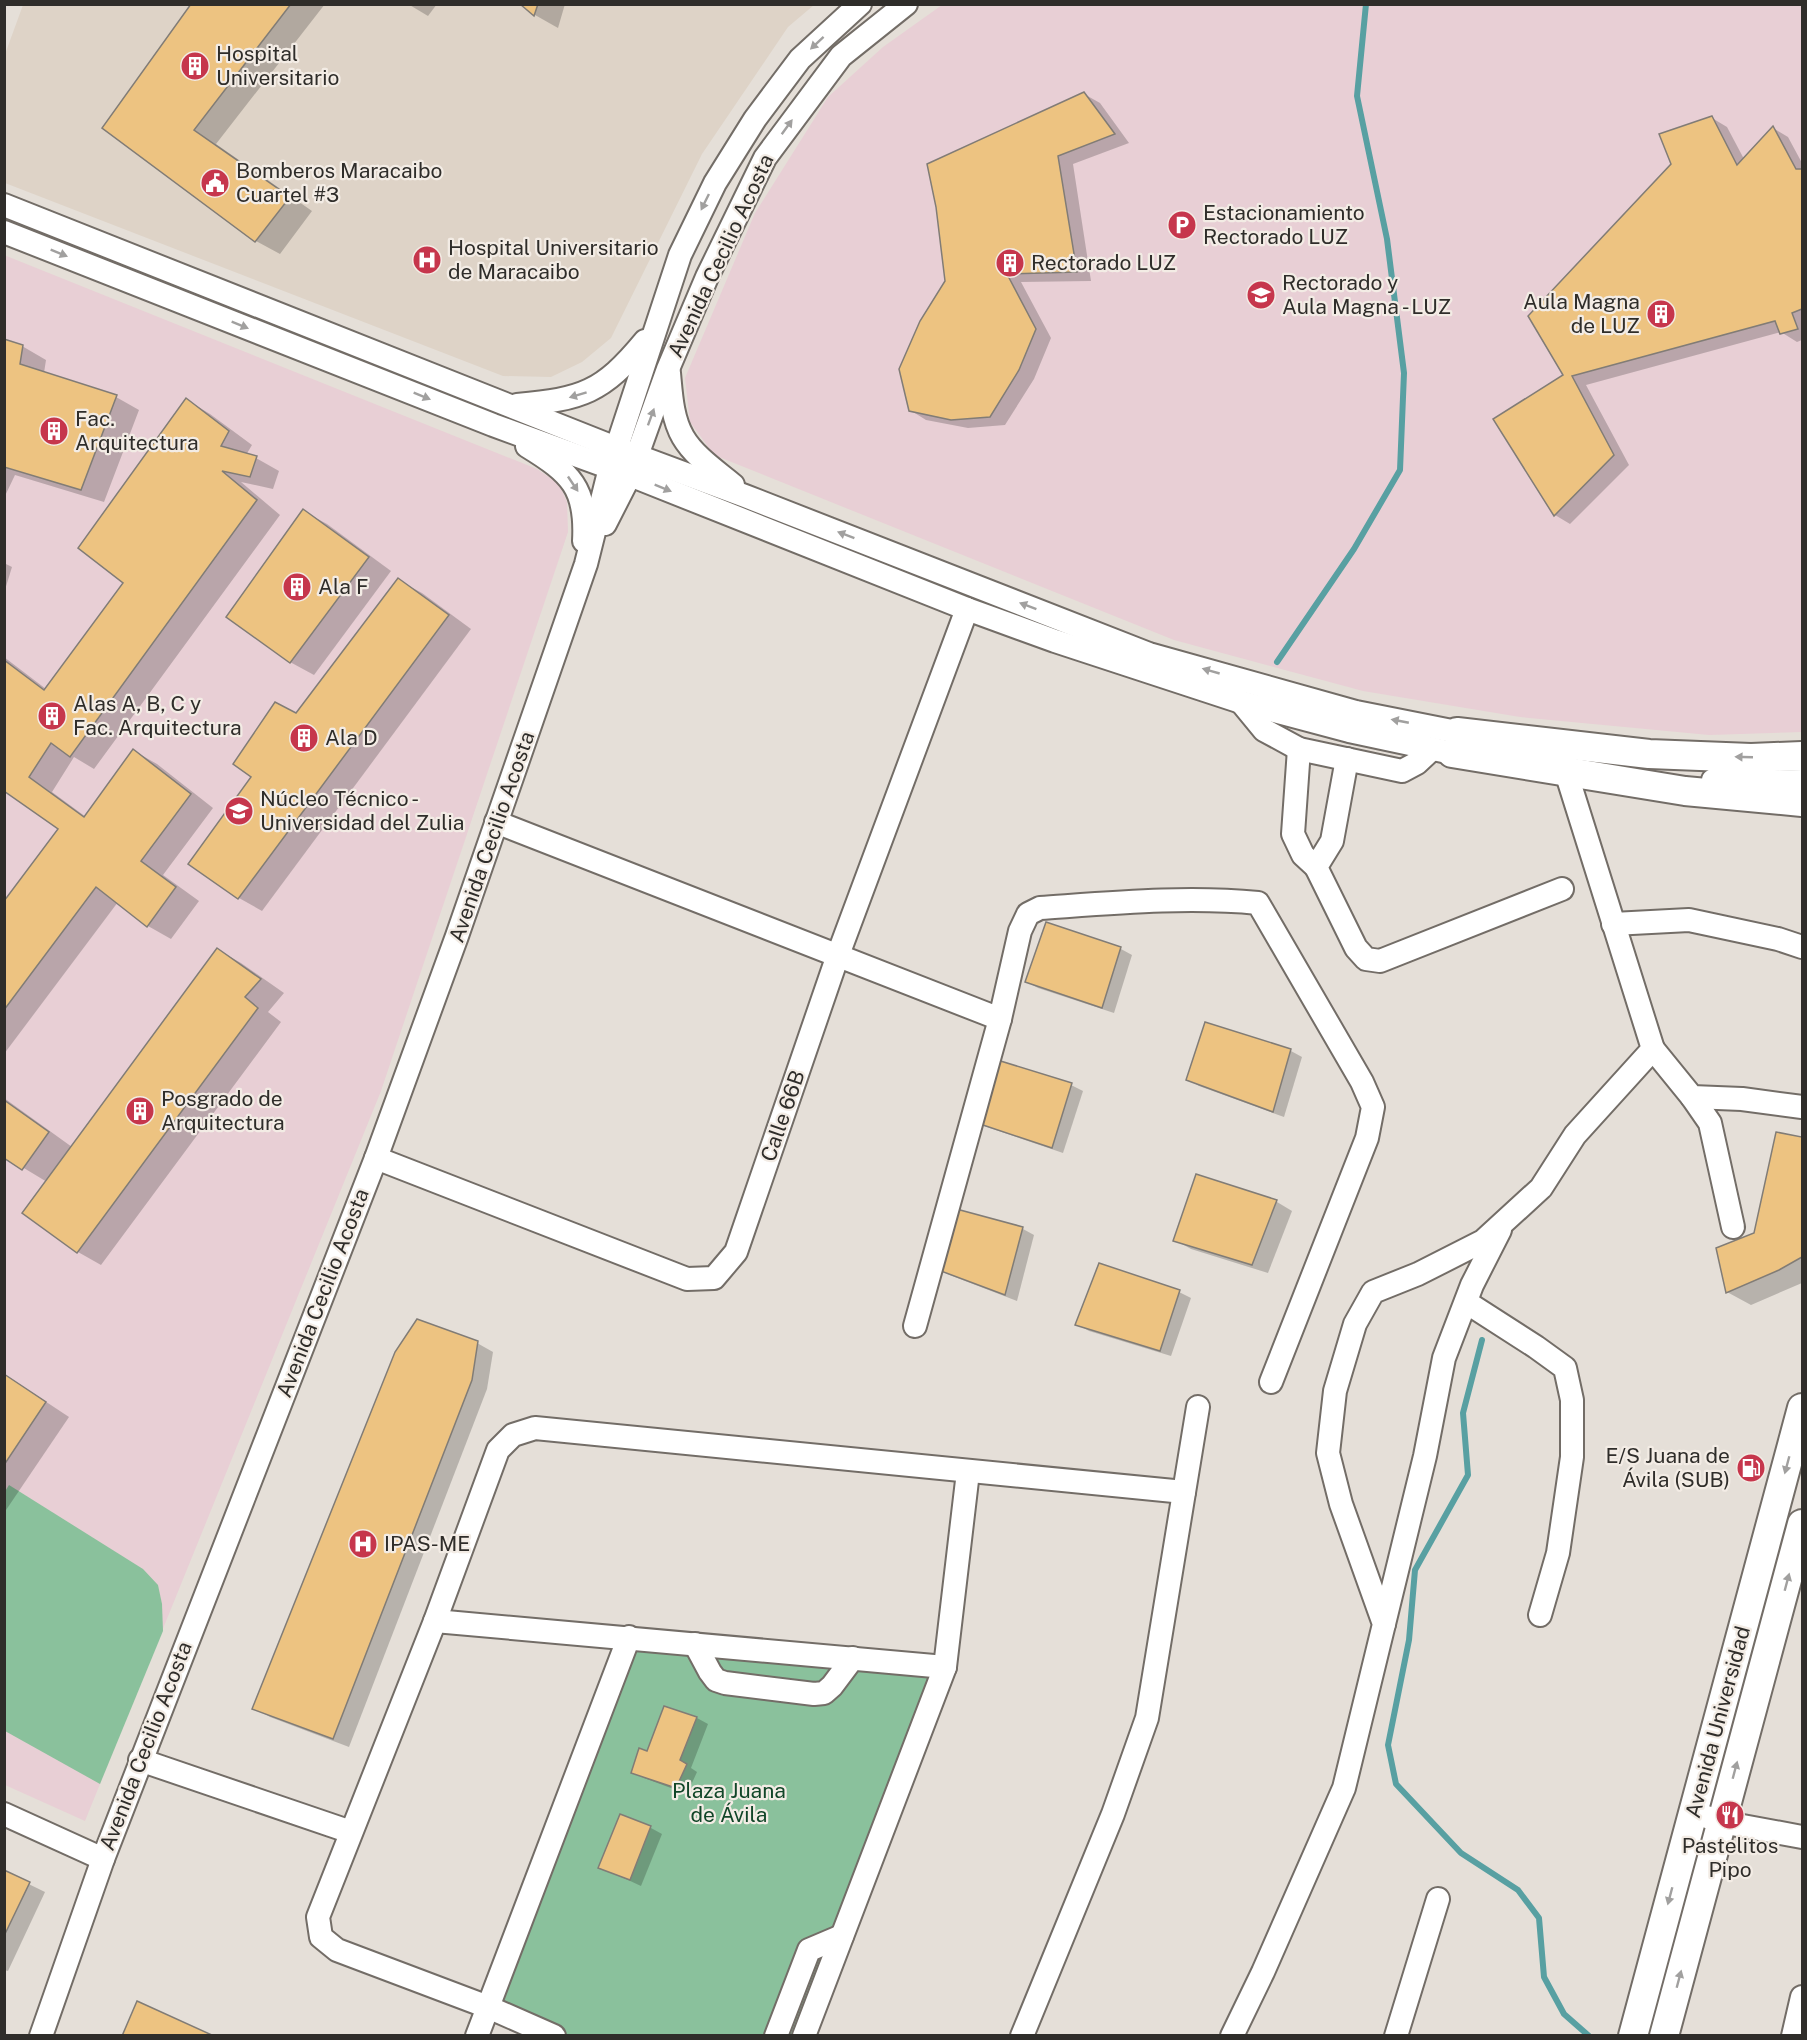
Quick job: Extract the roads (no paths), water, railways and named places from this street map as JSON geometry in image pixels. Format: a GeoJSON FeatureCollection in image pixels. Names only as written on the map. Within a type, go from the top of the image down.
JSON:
{"type":"FeatureCollection","features":[{"type":"Feature","properties":{"kind":"street","name":"Avenida Cecilio Acosta"},"geometry":{"type":"LineString","coordinates":[[623,462],[654,331],[680,255],[715,183],[755,119],[800,59],[860,4]]}},
{"type":"Feature","properties":{"kind":"street","name":"Avenida Cecilio Acosta"},"geometry":{"type":"LineString","coordinates":[[41,2036],[140,1760],[376,1158],[457,936],[623,462],[668,369],[707,277],[765,158],[841,56],[906,4]]}},
{"type":"Feature","properties":{"kind":"street"},"geometry":{"type":"LineString","coordinates":[[4,190],[61,215],[77,225],[92,240]]}},
{"type":"Feature","properties":{"kind":"street"},"geometry":{"type":"LineString","coordinates":[[4,206],[513,405],[623,462],[968,609],[1055,642],[1241,702],[1349,731],[1488,749],[1651,775],[1739,782],[1803,781]]}},
{"type":"Feature","properties":{"kind":"street"},"geometry":{"type":"LineString","coordinates":[[4,232],[493,425],[745,496],[1149,654],[1356,712],[1447,745],[1566,772],[1685,791],[1803,802]]}},
{"type":"Feature","properties":{"kind":"street"},"geometry":{"type":"LineString","coordinates":[[513,405],[559,401],[588,392],[608,381],[625,366],[654,331]]}},
{"type":"Feature","properties":{"kind":"street"},"geometry":{"type":"LineString","coordinates":[[668,369],[671,396],[682,435],[689,446],[745,496]]}},
{"type":"Feature","properties":{"kind":"street"},"geometry":{"type":"LineString","coordinates":[[493,425],[545,457],[571,479],[582,500],[589,555]]}},
{"type":"Feature","properties":{"kind":"street","name":"Calle 66B"},"geometry":{"type":"LineString","coordinates":[[376,1158],[687,1279],[714,1278],[736,1252],[838,955],[968,609]]}},
{"type":"Feature","properties":{"kind":"street"},"geometry":{"type":"LineString","coordinates":[[1241,702],[1264,730],[1299,748],[1402,771],[1447,745],[1751,758],[1803,756]]}},
{"type":"Feature","properties":{"kind":"street"},"geometry":{"type":"LineString","coordinates":[[1299,748],[1293,834],[1303,855],[1316,867],[1356,948],[1366,959],[1380,961],[1562,889]]}},
{"type":"Feature","properties":{"kind":"street"},"geometry":{"type":"LineString","coordinates":[[1316,867],[1332,841],[1347,759]]}},
{"type":"Feature","properties":{"kind":"street"},"geometry":{"type":"LineString","coordinates":[[1566,772],[1653,1049],[1692,1096],[1710,1123],[1733,1227]]}},
{"type":"Feature","properties":{"kind":"street"},"geometry":{"type":"LineString","coordinates":[[496,822],[1000,1018]]}},
{"type":"Feature","properties":{"kind":"street"},"geometry":{"type":"LineString","coordinates":[[915,1326],[1000,1018],[1020,931],[1028,914],[1040,908],[1131,902],[1234,901],[1258,903],[1362,1082],[1373,1107],[1367,1138],[1271,1382]]}},
{"type":"Feature","properties":{"kind":"street"},"geometry":{"type":"LineString","coordinates":[[1612,924],[1689,920],[1778,939],[1803,947]]}},
{"type":"Feature","properties":{"kind":"street"},"geometry":{"type":"LineString","coordinates":[[1384,1624],[1341,1504],[1328,1453],[1335,1391],[1355,1324],[1373,1292],[1418,1274],[1483,1241],[1541,1188],[1575,1135],[1653,1049]]}},
{"type":"Feature","properties":{"kind":"street"},"geometry":{"type":"LineString","coordinates":[[1692,1096],[1742,1099],[1803,1107]]}},
{"type":"Feature","properties":{"kind":"street"},"geometry":{"type":"LineString","coordinates":[[1232,2036],[1263,1972],[1344,1788],[1425,1456],[1444,1358],[1472,1285],[1505,1220]]}},
{"type":"Feature","properties":{"kind":"street"},"geometry":{"type":"LineString","coordinates":[[1466,1302],[1565,1368],[1572,1400],[1572,1457],[1558,1552],[1540,1615]]}},
{"type":"Feature","properties":{"kind":"street"},"geometry":{"type":"LineString","coordinates":[[1022,2036],[1113,1814],[1147,1718],[1198,1407]]}},
{"type":"Feature","properties":{"kind":"street","name":"Avenida Universidad"},"geometry":{"type":"LineString","coordinates":[[1633,2036],[1803,1408]]}},
{"type":"Feature","properties":{"kind":"street"},"geometry":{"type":"LineString","coordinates":[[554,2036],[488,2007],[337,1950],[321,1937],[318,1917],[435,1621],[498,1450],[513,1435],[535,1428],[1184,1492]]}},
{"type":"Feature","properties":{"kind":"street"},"geometry":{"type":"LineString","coordinates":[[804,2036],[945,1667],[968,1472]]}},
{"type":"Feature","properties":{"kind":"street","name":"Avenida Universidad"},"geometry":{"type":"LineString","coordinates":[[1664,2036],[1803,1524]]}},
{"type":"Feature","properties":{"kind":"street"},"geometry":{"type":"LineString","coordinates":[[435,1621],[945,1667]]}},
{"type":"Feature","properties":{"kind":"street"},"geometry":{"type":"LineString","coordinates":[[477,2036],[629,1637]]}},
{"type":"Feature","properties":{"kind":"street"},"geometry":{"type":"LineString","coordinates":[[695,1644],[716,1680],[814,1694],[824,1693],[832,1686],[853,1658]]}},
{"type":"Feature","properties":{"kind":"street"},"geometry":{"type":"LineString","coordinates":[[140,1760],[351,1832]]}},
{"type":"Feature","properties":{"kind":"street"},"geometry":{"type":"LineString","coordinates":[[1693,1813],[1721,1822],[1803,1837]]}},
{"type":"Feature","properties":{"kind":"street"},"geometry":{"type":"LineString","coordinates":[[4,1814],[103,1859]]}},
{"type":"Feature","properties":{"kind":"street"},"geometry":{"type":"LineString","coordinates":[[1396,2036],[1438,1899]]}},
{"type":"Feature","properties":{"kind":"street"},"geometry":{"type":"LineString","coordinates":[[776,2036],[808,1950],[842,1936]]}},
{"type":"Feature","properties":{"kind":"street"},"geometry":{"type":"LineString","coordinates":[[1793,2036],[1803,1996]]}},
{"type":"Feature","properties":{"kind":"waterway"},"geometry":{"type":"LineString","coordinates":[[1277,662],[1354,549],[1400,470],[1404,373],[1387,239],[1357,96],[1366,4]]}},
{"type":"Feature","properties":{"kind":"waterway"},"geometry":{"type":"LineString","coordinates":[[1482,1340],[1463,1413],[1468,1475],[1415,1570],[1409,1640],[1388,1745],[1396,1784],[1461,1853],[1518,1890],[1539,1918],[1544,1977],[1564,2014],[1589,2036]]}},
{"type":"Feature","properties":{"kind":"place","name":"Hospital Universitario"},"geometry":{"type":"Point","coordinates":[195,66]}},
{"type":"Feature","properties":{"kind":"place","name":"Bomberos Maracaibo Cuartel #3"},"geometry":{"type":"Point","coordinates":[215,183]}},
{"type":"Feature","properties":{"kind":"place","name":"Estacionamiento Rectorado LUZ"},"geometry":{"type":"Point","coordinates":[1182,225]}},
{"type":"Feature","properties":{"kind":"place","name":"Hospital Universitario de Maracaibo"},"geometry":{"type":"Point","coordinates":[427,260]}},
{"type":"Feature","properties":{"kind":"place","name":"Rectorado LUZ"},"geometry":{"type":"Point","coordinates":[1010,263]}},
{"type":"Feature","properties":{"kind":"place","name":"Rectorado y Aula Magna - LUZ"},"geometry":{"type":"Point","coordinates":[1261,295]}},
{"type":"Feature","properties":{"kind":"place","name":"Aula Magna de LUZ"},"geometry":{"type":"Point","coordinates":[1661,314]}},
{"type":"Feature","properties":{"kind":"place","name":"Fac. Arquitectura"},"geometry":{"type":"Point","coordinates":[54,431]}},
{"type":"Feature","properties":{"kind":"place","name":"Ala F"},"geometry":{"type":"Point","coordinates":[297,587]}},
{"type":"Feature","properties":{"kind":"place","name":"Alas A, B, C y Fac. Arquitectura"},"geometry":{"type":"Point","coordinates":[52,716]}},
{"type":"Feature","properties":{"kind":"place","name":"Ala D"},"geometry":{"type":"Point","coordinates":[304,738]}},
{"type":"Feature","properties":{"kind":"place","name":"Núcleo Técnico - Universidad del Zulia"},"geometry":{"type":"Point","coordinates":[239,811]}},
{"type":"Feature","properties":{"kind":"place","name":"Posgrado de Arquitectura"},"geometry":{"type":"Point","coordinates":[140,1111]}},
{"type":"Feature","properties":{"kind":"place","name":"E/S Juana de Ávila (SUB)"},"geometry":{"type":"Point","coordinates":[1751,1468]}},
{"type":"Feature","properties":{"kind":"place","name":"IPAS-ME"},"geometry":{"type":"Point","coordinates":[363,1544]}},
{"type":"Feature","properties":{"kind":"place","name":"Pastelitos Pipo"},"geometry":{"type":"Point","coordinates":[1730,1815]}},
{"type":"Feature","properties":{"kind":"park label","name":"Plaza Juana de Ávila"},"geometry":{"type":"Point","coordinates":[729,1803]}}]}
